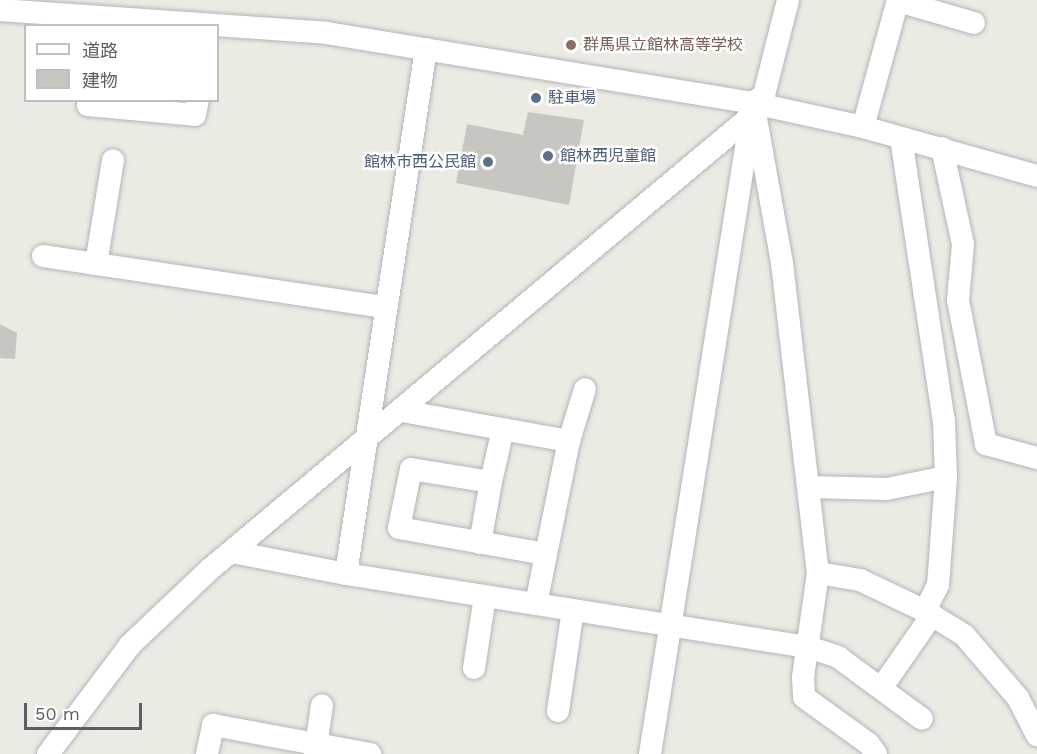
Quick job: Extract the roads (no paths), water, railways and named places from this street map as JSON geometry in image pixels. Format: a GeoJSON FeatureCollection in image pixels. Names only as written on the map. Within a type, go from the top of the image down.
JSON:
{"type":"FeatureCollection","features":[{"type":"Feature","properties":{"kind":"street"},"geometry":{"type":"LineString","coordinates":[[48,754],[130,645],[232,552],[402,411],[507,316],[752,110],[764,95],[788,0]]}},
{"type":"Feature","properties":{"kind":"street"},"geometry":{"type":"LineString","coordinates":[[863,127],[898,0],[974,23]]}},
{"type":"Feature","properties":{"kind":"street"},"geometry":{"type":"LineString","coordinates":[[0,10],[97,21],[183,24]]}},
{"type":"Feature","properties":{"kind":"street"},"geometry":{"type":"LineString","coordinates":[[219,25],[327,33],[426,49],[752,110],[863,127],[1037,176]]}},
{"type":"Feature","properties":{"kind":"street"},"geometry":{"type":"LineString","coordinates":[[346,574],[426,49]]}},
{"type":"Feature","properties":{"kind":"street"},"geometry":{"type":"LineString","coordinates":[[89,102],[88,105],[195,115],[198,102]]}},
{"type":"Feature","properties":{"kind":"street"},"geometry":{"type":"LineString","coordinates":[[752,110],[763,141],[778,241],[810,487],[818,573],[804,697],[869,744],[876,754]]}},
{"type":"Feature","properties":{"kind":"street"},"geometry":{"type":"LineString","coordinates":[[650,754],[752,110]]}},
{"type":"Feature","properties":{"kind":"street"},"geometry":{"type":"LineString","coordinates":[[882,687],[928,613],[938,585],[946,477],[944,421],[901,138]]}},
{"type":"Feature","properties":{"kind":"street"},"geometry":{"type":"LineString","coordinates":[[942,148],[963,244],[958,300],[986,444],[1037,458]]}},
{"type":"Feature","properties":{"kind":"street"},"geometry":{"type":"LineString","coordinates":[[96,264],[114,160]]}},
{"type":"Feature","properties":{"kind":"street"},"geometry":{"type":"LineString","coordinates":[[43,256],[385,307]]}},
{"type":"Feature","properties":{"kind":"street"},"geometry":{"type":"LineString","coordinates":[[536,604],[569,441],[585,388]]}},
{"type":"Feature","properties":{"kind":"street"},"geometry":{"type":"LineString","coordinates":[[402,411],[569,441]]}},
{"type":"Feature","properties":{"kind":"street"},"geometry":{"type":"LineString","coordinates":[[480,543],[490,482],[503,429]]}},
{"type":"Feature","properties":{"kind":"street"},"geometry":{"type":"LineString","coordinates":[[490,482],[411,469],[399,528],[545,554]]}},
{"type":"Feature","properties":{"kind":"street"},"geometry":{"type":"LineString","coordinates":[[810,487],[887,489],[946,477]]}},
{"type":"Feature","properties":{"kind":"street"},"geometry":{"type":"LineString","coordinates":[[232,552],[346,574],[808,647],[838,657],[882,687],[922,719]]}},
{"type":"Feature","properties":{"kind":"street"},"geometry":{"type":"LineString","coordinates":[[818,573],[861,580],[928,613],[964,635],[1017,698],[1037,735]]}},
{"type":"Feature","properties":{"kind":"street"},"geometry":{"type":"LineString","coordinates":[[474,668],[485,596]]}},
{"type":"Feature","properties":{"kind":"street"},"geometry":{"type":"LineString","coordinates":[[558,711],[573,610]]}},
{"type":"Feature","properties":{"kind":"street"},"geometry":{"type":"LineString","coordinates":[[315,749],[322,705]]}},
{"type":"Feature","properties":{"kind":"street"},"geometry":{"type":"LineString","coordinates":[[207,754],[213,725],[315,749],[370,754]]}},
{"type":"Feature","properties":{"kind":"place","name":"群馬県立館林高等学校"},"geometry":{"type":"Point","coordinates":[571,45]}},
{"type":"Feature","properties":{"kind":"place","name":"駐車場"},"geometry":{"type":"Point","coordinates":[536,98]}},
{"type":"Feature","properties":{"kind":"place","name":"館林西児童館"},"geometry":{"type":"Point","coordinates":[548,156]}},
{"type":"Feature","properties":{"kind":"place","name":"館林市西公民館"},"geometry":{"type":"Point","coordinates":[488,162]}}]}
